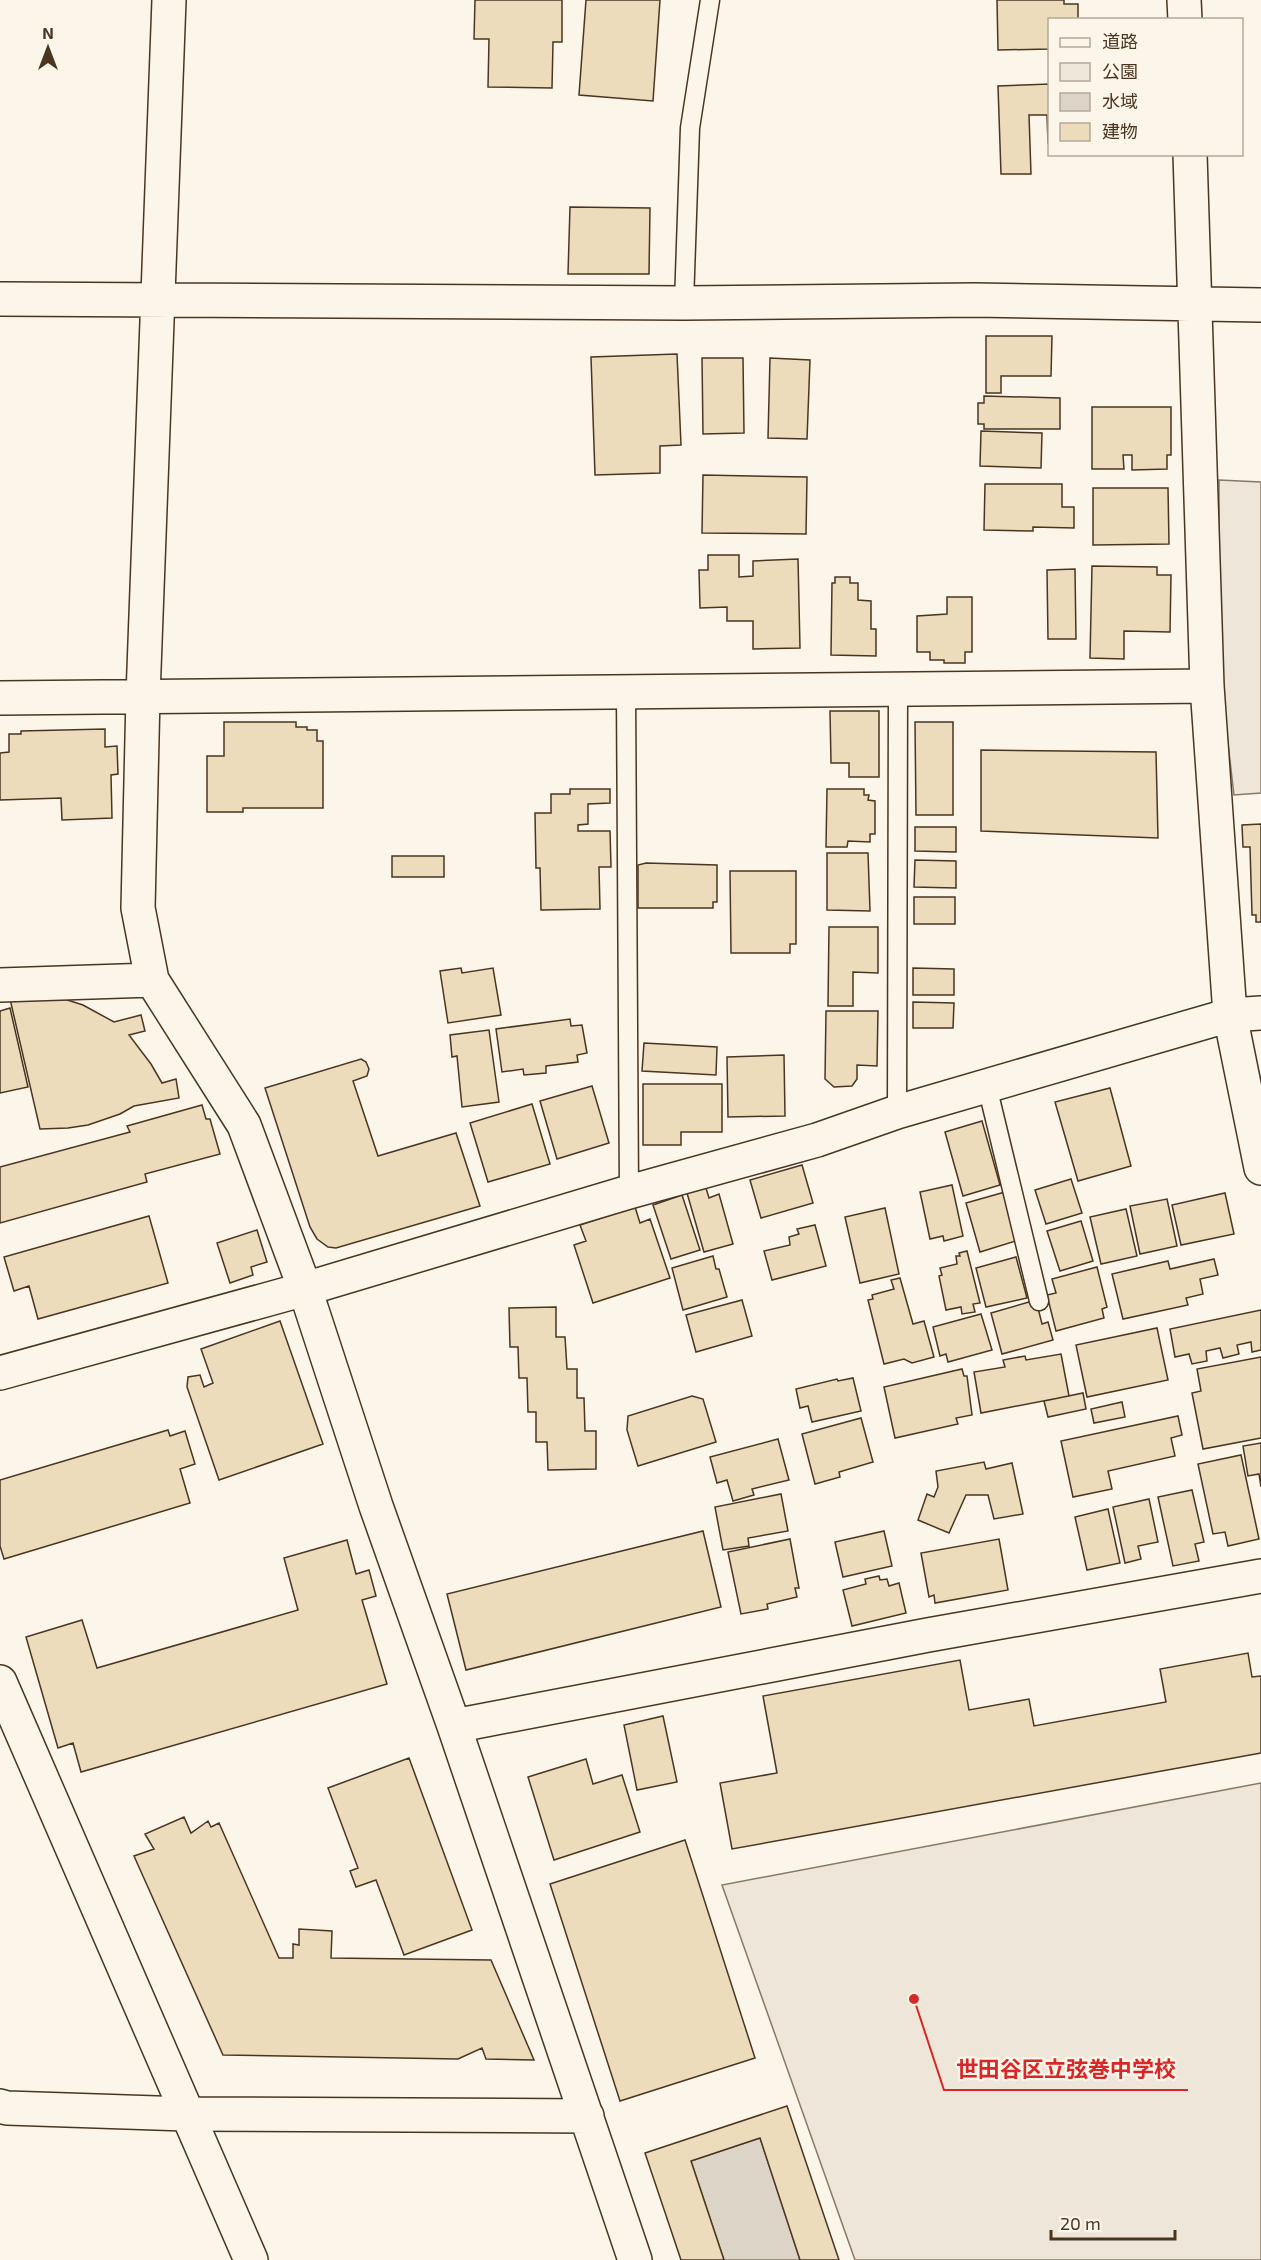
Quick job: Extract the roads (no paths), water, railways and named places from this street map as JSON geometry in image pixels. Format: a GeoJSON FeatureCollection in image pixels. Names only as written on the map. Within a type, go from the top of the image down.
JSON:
{"type":"FeatureCollection","features":[{"type":"Feature","properties":{"kind":"street"},"geometry":{"type":"LineString","coordinates":[[169,0],[143,696],[138,908],[152,980],[244,1125],[305,1289],[376,1506],[454,1726],[635,2260]]}},
{"type":"Feature","properties":{"kind":"street"},"geometry":{"type":"LineString","coordinates":[[1184,0],[1185,18]]}},
{"type":"Feature","properties":{"kind":"street"},"geometry":{"type":"LineString","coordinates":[[1190,156],[1208,686],[1246,1014],[1261,1168]]}},
{"type":"Feature","properties":{"kind":"street"},"geometry":{"type":"LineString","coordinates":[[0,299],[158,298],[684,303],[975,300],[1261,305]]}},
{"type":"Feature","properties":{"kind":"street"},"geometry":{"type":"LineString","coordinates":[[0,698],[1208,686]]}},
{"type":"Feature","properties":{"kind":"street"},"geometry":{"type":"LineString","coordinates":[[0,984],[152,980]]}},
{"type":"Feature","properties":{"kind":"street"},"geometry":{"type":"LineString","coordinates":[[0,1373],[305,1289],[630,1192],[817,1140],[897,1112],[1246,1014]]}},
{"type":"Feature","properties":{"kind":"street"},"geometry":{"type":"LineString","coordinates":[[454,1726],[928,1635],[1261,1576]]}},
{"type":"Feature","properties":{"kind":"street"},"geometry":{"type":"LineString","coordinates":[[0,1682],[251,2260]]}},
{"type":"Feature","properties":{"kind":"street"},"geometry":{"type":"LineString","coordinates":[[0,2106],[186,2114],[587,2116]]}},
{"type":"Feature","properties":{"kind":"lane"},"geometry":{"type":"LineString","coordinates":[[684,303],[690,128],[710,0]]}},
{"type":"Feature","properties":{"kind":"lane"},"geometry":{"type":"LineString","coordinates":[[897,1112],[898,689]]}},
{"type":"Feature","properties":{"kind":"lane"},"geometry":{"type":"LineString","coordinates":[[626,692],[630,1192]]}},
{"type":"Feature","properties":{"kind":"lane"},"geometry":{"type":"LineString","coordinates":[[987,1086],[1039,1301]]}},
{"type":"Feature","properties":{"kind":"water"},"geometry":{"type":"Polygon","coordinates":[[[760,2138],[800,2260],[724,2260],[691,2161],[760,2138]]]}},
{"type":"Feature","properties":{"kind":"place","name":"世田谷区立弦巻中学校"},"geometry":{"type":"Point","coordinates":[914,1999]}}]}
